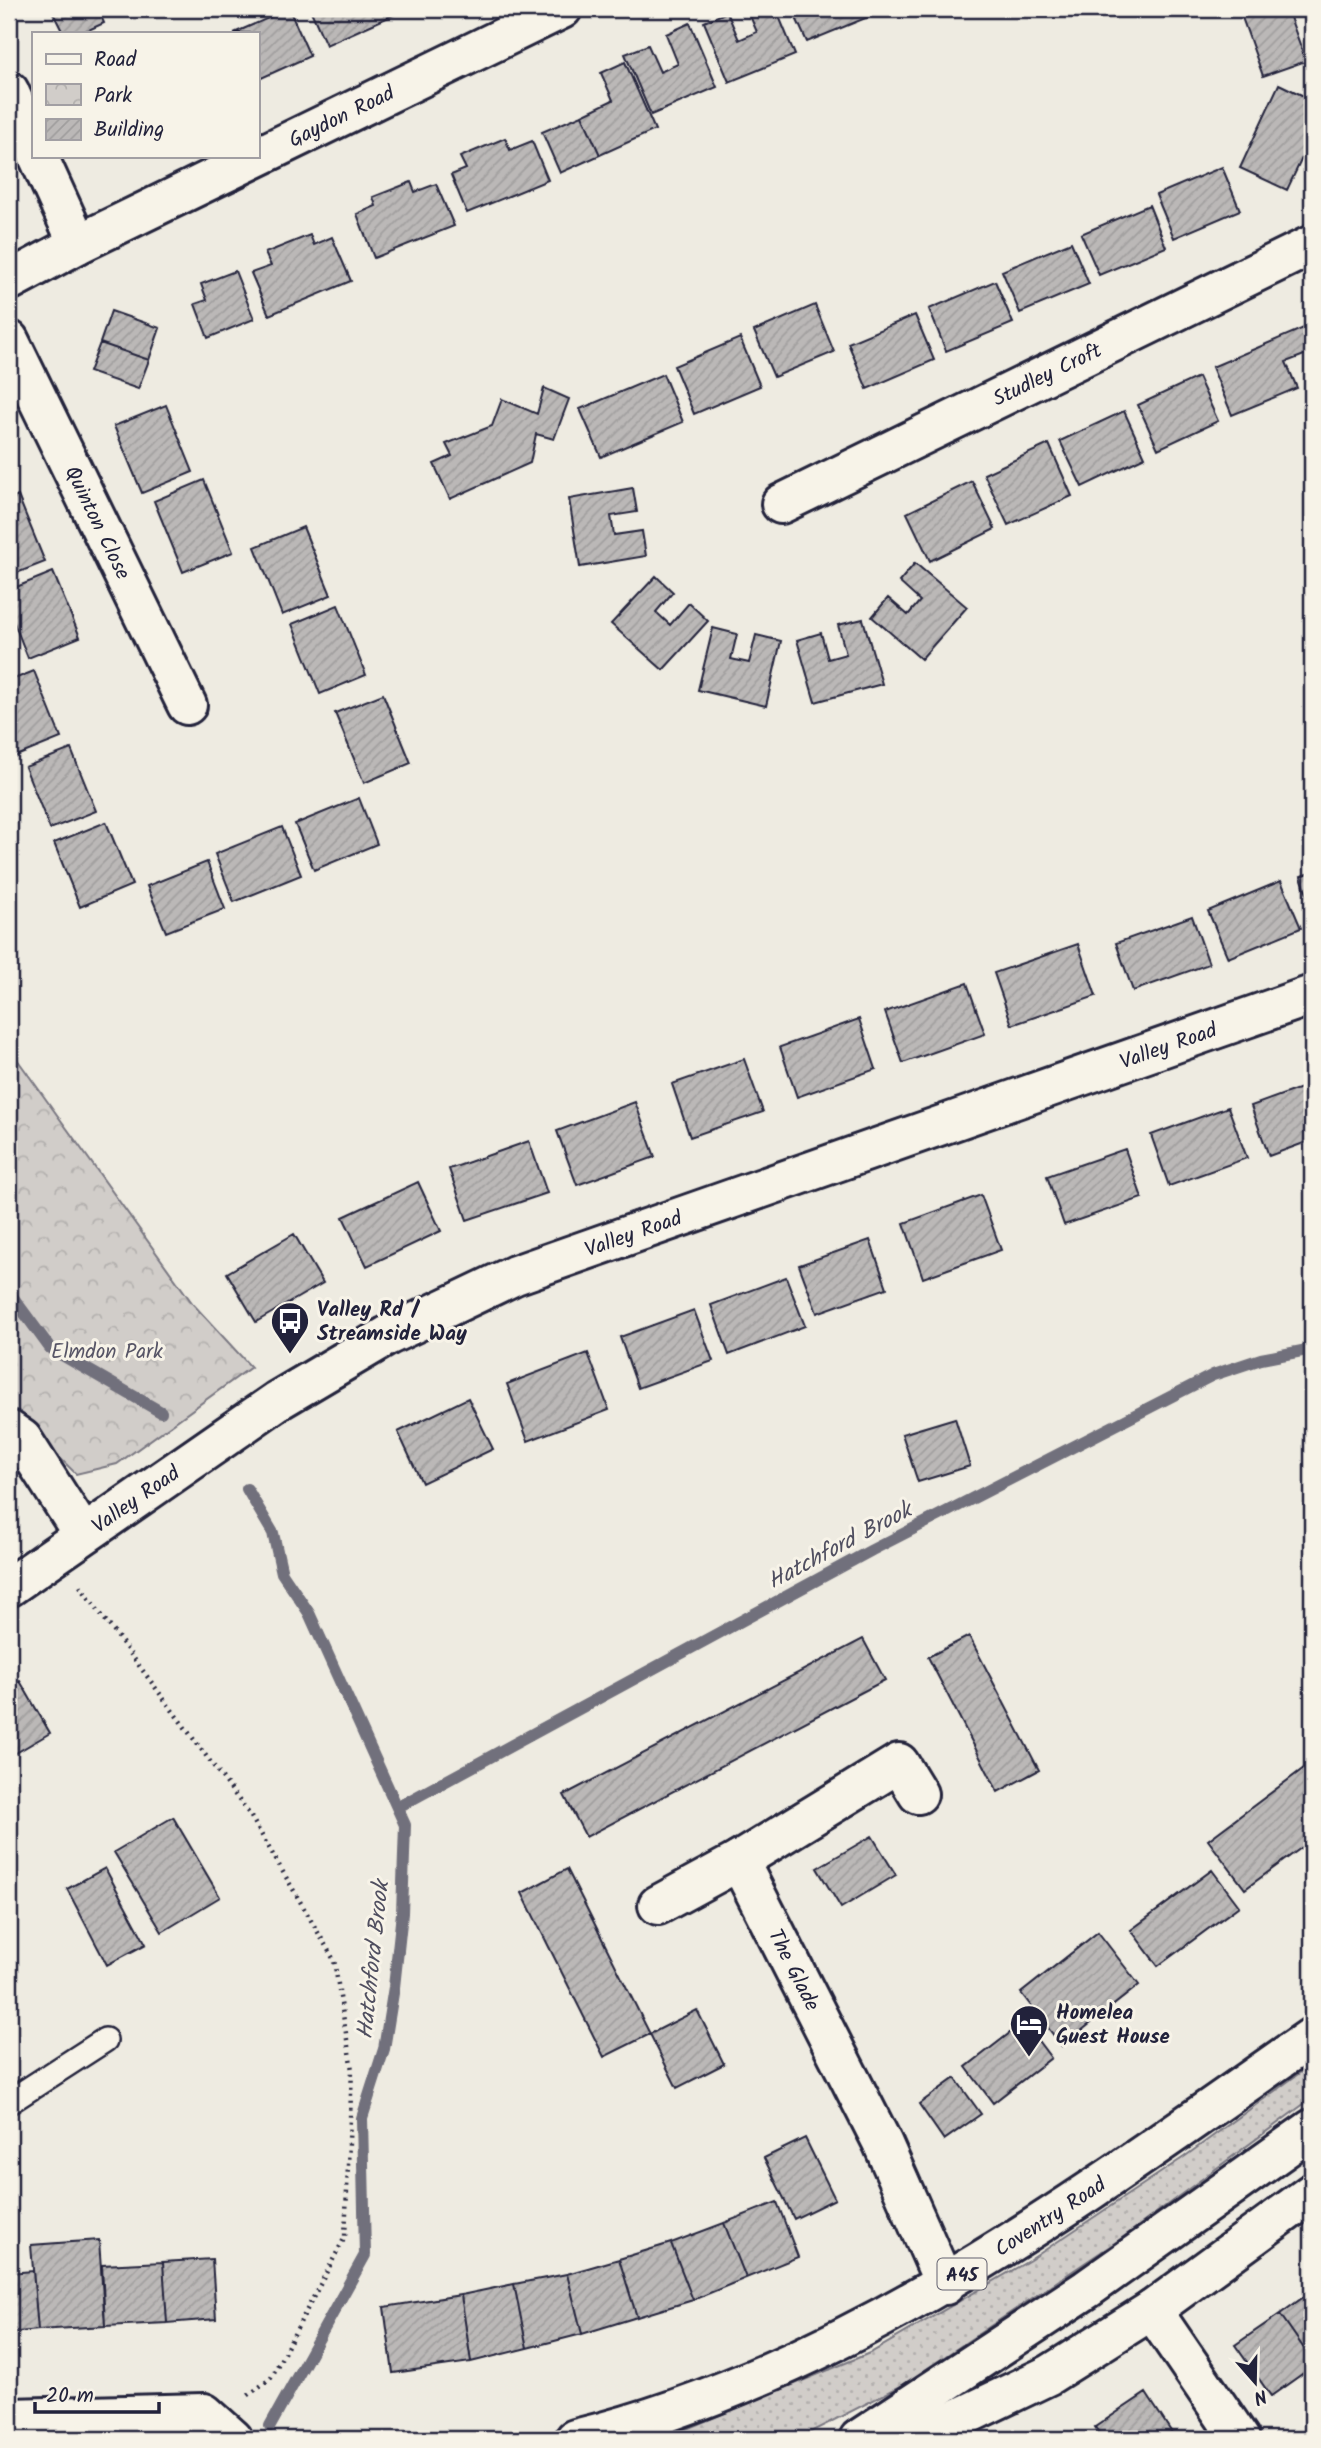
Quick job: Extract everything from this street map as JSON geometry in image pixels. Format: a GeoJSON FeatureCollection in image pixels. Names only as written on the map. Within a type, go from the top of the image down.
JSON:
{"type":"FeatureCollection","features":[{"type":"Feature","properties":{"kind":"main road","name":"Gaydon Road"},"geometry":{"type":"LineString","coordinates":[[259,156],[562,9]]}},
{"type":"Feature","properties":{"kind":"main road"},"geometry":{"type":"LineString","coordinates":[[9,91],[32,143]]}},
{"type":"Feature","properties":{"kind":"main road"},"geometry":{"type":"LineString","coordinates":[[39,158],[78,244]]}},
{"type":"Feature","properties":{"kind":"main road","name":"Gaydon Road"},"geometry":{"type":"LineString","coordinates":[[9,281],[78,244],[255,158]]}},
{"type":"Feature","properties":{"kind":"main road","name":"Studley Croft"},"geometry":{"type":"LineString","coordinates":[[781,504],[1312,245]]}},
{"type":"Feature","properties":{"kind":"main road","name":"Quinton Close"},"geometry":{"type":"LineString","coordinates":[[9,340],[187,705]]}},
{"type":"Feature","properties":{"kind":"main road","name":"Valley Road"},"geometry":{"type":"LineString","coordinates":[[9,1587],[82,1533],[277,1401],[387,1336],[515,1275],[1312,995]]}},
{"type":"Feature","properties":{"kind":"main road"},"geometry":{"type":"LineString","coordinates":[[9,1430],[22,1439],[82,1533]]}},
{"type":"Feature","properties":{"kind":"main road"},"geometry":{"type":"LineString","coordinates":[[658,1905],[739,1861],[899,1763],[918,1794]]}},
{"type":"Feature","properties":{"kind":"main road","name":"The Glade"},"geometry":{"type":"LineString","coordinates":[[739,1861],[882,2141],[944,2284]]}},
{"type":"Feature","properties":{"kind":"main road","name":"Coventry Road"},"geometry":{"type":"LineString","coordinates":[[575,2439],[630,2426],[740,2385],[840,2340],[944,2284],[1072,2205],[1312,2037]]}},
{"type":"Feature","properties":{"kind":"main road"},"geometry":{"type":"LineString","coordinates":[[864,2437],[1087,2289],[1312,2129]]}},
{"type":"Feature","properties":{"kind":"main road"},"geometry":{"type":"LineString","coordinates":[[864,2437],[953,2421],[1049,2375],[1152,2310],[1312,2193]]}},
{"type":"Feature","properties":{"kind":"main road"},"geometry":{"type":"LineString","coordinates":[[1152,2310],[1240,2439]]}},
{"type":"Feature","properties":{"kind":"main road"},"geometry":{"type":"LineString","coordinates":[[9,2418],[204,2413],[233,2439]]}},
{"type":"Feature","properties":{"kind":"lane"},"geometry":{"type":"LineString","coordinates":[[9,2102],[105,2040]]}},
{"type":"Feature","properties":{"kind":"path"},"geometry":{"type":"LineString","coordinates":[[78,1584],[250,1815],[334,1960],[352,2070],[345,2237],[271,2378],[236,2404],[204,2413]]}},
{"type":"Feature","properties":{"kind":"green space","name":"Elmdon Park"},"geometry":{"type":"Polygon","coordinates":[[[9,1048],[193,1304],[251,1367],[117,1464],[76,1474],[9,1407],[9,1048]]]}},
{"type":"Feature","properties":{"kind":"green space"},"geometry":{"type":"Polygon","coordinates":[[[1312,2064],[1312,2098],[1122,2238],[901,2386],[797,2439],[662,2439],[872,2352],[1030,2260],[1184,2157],[1312,2064]]]}},
{"type":"Feature","properties":{"kind":"building"},"geometry":{"type":"Polygon","coordinates":[[[51,9],[98,9],[104,23],[84,32],[62,32],[51,9]]]}},
{"type":"Feature","properties":{"kind":"building"},"geometry":{"type":"Polygon","coordinates":[[[289,9],[310,56],[259,79],[259,32],[236,32],[289,9]]]}},
{"type":"Feature","properties":{"kind":"building"},"geometry":{"type":"Polygon","coordinates":[[[310,9],[398,9],[400,12],[326,45],[310,9]]]}},
{"type":"Feature","properties":{"kind":"building"},"geometry":{"type":"Polygon","coordinates":[[[747,9],[776,9],[795,55],[729,82],[704,22],[727,12],[739,40],[757,32],[747,9]]]}},
{"type":"Feature","properties":{"kind":"building"},"geometry":{"type":"Polygon","coordinates":[[[792,9],[870,9],[873,15],[807,42],[792,9]]]}},
{"type":"Feature","properties":{"kind":"building"},"geometry":{"type":"Polygon","coordinates":[[[1239,9],[1287,9],[1306,61],[1263,76],[1239,9]]]}},
{"type":"Feature","properties":{"kind":"building"},"geometry":{"type":"Polygon","coordinates":[[[690,23],[717,87],[651,115],[625,54],[648,45],[660,72],[678,64],[666,34],[690,23]]]}},
{"type":"Feature","properties":{"kind":"building"},"geometry":{"type":"Polygon","coordinates":[[[625,62],[655,130],[600,155],[582,115],[613,100],[601,73],[625,62]]]}},
{"type":"Feature","properties":{"kind":"building"},"geometry":{"type":"Polygon","coordinates":[[[1279,84],[1312,100],[1312,137],[1287,190],[1240,168],[1279,84]]]}},
{"type":"Feature","properties":{"kind":"building"},"geometry":{"type":"Polygon","coordinates":[[[582,115],[600,155],[560,173],[542,132],[582,115]]]}},
{"type":"Feature","properties":{"kind":"building"},"geometry":{"type":"Polygon","coordinates":[[[505,138],[510,150],[532,141],[548,180],[467,213],[451,175],[466,169],[460,157],[505,138]]]}},
{"type":"Feature","properties":{"kind":"building"},"geometry":{"type":"Polygon","coordinates":[[[1222,167],[1240,210],[1174,238],[1156,195],[1222,167]]]}},
{"type":"Feature","properties":{"kind":"building"},"geometry":{"type":"Polygon","coordinates":[[[411,182],[415,192],[436,184],[454,226],[374,258],[357,214],[376,206],[373,197],[411,182]]]}},
{"type":"Feature","properties":{"kind":"building"},"geometry":{"type":"Polygon","coordinates":[[[1149,205],[1166,247],[1099,275],[1081,234],[1149,205]]]}},
{"type":"Feature","properties":{"kind":"building"},"geometry":{"type":"Polygon","coordinates":[[[310,235],[314,245],[332,237],[351,281],[269,315],[251,273],[271,266],[265,253],[310,235]]]}},
{"type":"Feature","properties":{"kind":"building"},"geometry":{"type":"Polygon","coordinates":[[[1071,242],[1089,284],[1020,313],[1002,271],[1071,242]]]}},
{"type":"Feature","properties":{"kind":"building"},"geometry":{"type":"Polygon","coordinates":[[[235,271],[254,319],[208,338],[195,304],[207,300],[201,284],[235,271]]]}},
{"type":"Feature","properties":{"kind":"building"},"geometry":{"type":"Polygon","coordinates":[[[995,281],[1013,323],[946,351],[929,309],[995,281]]]}},
{"type":"Feature","properties":{"kind":"building"},"geometry":{"type":"Polygon","coordinates":[[[815,305],[834,352],[774,377],[754,331],[815,305]]]}},
{"type":"Feature","properties":{"kind":"building"},"geometry":{"type":"Polygon","coordinates":[[[111,311],[160,328],[149,360],[100,343],[111,311]]]}},
{"type":"Feature","properties":{"kind":"building"},"geometry":{"type":"Polygon","coordinates":[[[915,315],[934,360],[867,389],[848,343],[915,315]]]}},
{"type":"Feature","properties":{"kind":"building"},"geometry":{"type":"Polygon","coordinates":[[[1306,327],[1312,341],[1312,352],[1286,362],[1297,388],[1232,415],[1212,367],[1306,327]]]}},
{"type":"Feature","properties":{"kind":"building"},"geometry":{"type":"Polygon","coordinates":[[[740,338],[760,386],[694,414],[674,366],[740,338]]]}},
{"type":"Feature","properties":{"kind":"building"},"geometry":{"type":"Polygon","coordinates":[[[100,343],[149,360],[138,389],[89,372],[100,343]]]}},
{"type":"Feature","properties":{"kind":"building"},"geometry":{"type":"Polygon","coordinates":[[[663,374],[683,422],[601,457],[580,409],[663,374]]]}},
{"type":"Feature","properties":{"kind":"building"},"geometry":{"type":"Polygon","coordinates":[[[1198,377],[1218,421],[1158,449],[1138,405],[1198,377]]]}},
{"type":"Feature","properties":{"kind":"building"},"geometry":{"type":"Polygon","coordinates":[[[544,388],[569,399],[554,439],[536,434],[530,463],[450,499],[434,464],[452,456],[446,444],[492,426],[502,399],[537,414],[544,388]]]}},
{"type":"Feature","properties":{"kind":"building"},"geometry":{"type":"Polygon","coordinates":[[[166,405],[193,472],[142,493],[114,426],[166,405]]]}},
{"type":"Feature","properties":{"kind":"building"},"geometry":{"type":"Polygon","coordinates":[[[1124,411],[1145,457],[1082,487],[1060,441],[1124,411]]]}},
{"type":"Feature","properties":{"kind":"building"},"geometry":{"type":"Polygon","coordinates":[[[1049,444],[1072,496],[1008,525],[984,474],[1049,444]]]}},
{"type":"Feature","properties":{"kind":"building"},"geometry":{"type":"Polygon","coordinates":[[[204,480],[233,552],[183,572],[154,501],[204,480]]]}},
{"type":"Feature","properties":{"kind":"building"},"geometry":{"type":"Polygon","coordinates":[[[972,481],[995,529],[930,561],[907,513],[972,481]]]}},
{"type":"Feature","properties":{"kind":"building"},"geometry":{"type":"Polygon","coordinates":[[[633,488],[637,512],[611,516],[614,535],[642,531],[646,556],[580,567],[569,499],[633,488]]]}},
{"type":"Feature","properties":{"kind":"building"},"geometry":{"type":"Polygon","coordinates":[[[18,496],[45,562],[9,576],[9,500],[18,496]]]}},
{"type":"Feature","properties":{"kind":"building"},"geometry":{"type":"Polygon","coordinates":[[[303,527],[331,595],[282,615],[255,547],[303,527]]]}},
{"type":"Feature","properties":{"kind":"building"},"geometry":{"type":"Polygon","coordinates":[[[915,563],[967,607],[921,659],[872,617],[888,598],[908,615],[920,601],[899,582],[915,563]]]}},
{"type":"Feature","properties":{"kind":"building"},"geometry":{"type":"Polygon","coordinates":[[[53,572],[80,637],[28,658],[9,610],[9,590],[53,572]]]}},
{"type":"Feature","properties":{"kind":"building"},"geometry":{"type":"Polygon","coordinates":[[[656,576],[673,592],[656,612],[670,625],[689,603],[708,621],[663,670],[611,624],[656,576]]]}},
{"type":"Feature","properties":{"kind":"building"},"geometry":{"type":"Polygon","coordinates":[[[338,605],[366,675],[320,694],[292,624],[338,605]]]}},
{"type":"Feature","properties":{"kind":"building"},"geometry":{"type":"Polygon","coordinates":[[[863,619],[882,684],[815,702],[797,640],[821,633],[828,659],[846,654],[838,625],[863,619]]]}},
{"type":"Feature","properties":{"kind":"building"},"geometry":{"type":"Polygon","coordinates":[[[713,628],[737,634],[731,659],[749,663],[756,635],[781,641],[766,706],[698,690],[713,628]]]}},
{"type":"Feature","properties":{"kind":"building"},"geometry":{"type":"Polygon","coordinates":[[[34,671],[61,738],[9,759],[9,681],[34,671]]]}},
{"type":"Feature","properties":{"kind":"building"},"geometry":{"type":"Polygon","coordinates":[[[383,694],[411,763],[364,783],[335,713],[383,694]]]}},
{"type":"Feature","properties":{"kind":"building"},"geometry":{"type":"Polygon","coordinates":[[[71,749],[96,811],[50,829],[25,767],[71,749]]]}},
{"type":"Feature","properties":{"kind":"building"},"geometry":{"type":"Polygon","coordinates":[[[359,798],[377,844],[314,870],[295,824],[359,798]]]}},
{"type":"Feature","properties":{"kind":"building"},"geometry":{"type":"Polygon","coordinates":[[[106,822],[132,885],[80,907],[54,843],[106,822]]]}},
{"type":"Feature","properties":{"kind":"building"},"geometry":{"type":"Polygon","coordinates":[[[282,827],[301,875],[234,902],[215,854],[282,827]]]}},
{"type":"Feature","properties":{"kind":"building"},"geometry":{"type":"Polygon","coordinates":[[[207,862],[225,909],[166,932],[147,886],[207,862]]]}},
{"type":"Feature","properties":{"kind":"building"},"geometry":{"type":"Polygon","coordinates":[[[1312,872],[1312,910],[1301,876],[1312,872]]]}},
{"type":"Feature","properties":{"kind":"building"},"geometry":{"type":"Polygon","coordinates":[[[1281,881],[1301,928],[1228,958],[1208,911],[1281,881]]]}},
{"type":"Feature","properties":{"kind":"building"},"geometry":{"type":"Polygon","coordinates":[[[1192,916],[1209,964],[1133,991],[1116,943],[1192,916]]]}},
{"type":"Feature","properties":{"kind":"building"},"geometry":{"type":"Polygon","coordinates":[[[1078,944],[1096,996],[1012,1025],[994,973],[1078,944]]]}},
{"type":"Feature","properties":{"kind":"building"},"geometry":{"type":"Polygon","coordinates":[[[967,983],[985,1034],[903,1063],[885,1012],[967,983]]]}},
{"type":"Feature","properties":{"kind":"building"},"geometry":{"type":"Polygon","coordinates":[[[859,1019],[876,1069],[797,1097],[780,1047],[859,1019]]]}},
{"type":"Feature","properties":{"kind":"building"},"geometry":{"type":"Polygon","coordinates":[[[744,1059],[763,1112],[690,1137],[672,1084],[744,1059]]]}},
{"type":"Feature","properties":{"kind":"building"},"geometry":{"type":"Polygon","coordinates":[[[1312,1084],[1312,1140],[1269,1156],[1251,1106],[1312,1084]]]}},
{"type":"Feature","properties":{"kind":"building"},"geometry":{"type":"Polygon","coordinates":[[[635,1102],[655,1157],[577,1185],[557,1131],[635,1102]]]}},
{"type":"Feature","properties":{"kind":"building"},"geometry":{"type":"Polygon","coordinates":[[[1228,1107],[1247,1158],[1169,1186],[1151,1135],[1228,1107]]]}},
{"type":"Feature","properties":{"kind":"building"},"geometry":{"type":"Polygon","coordinates":[[[529,1141],[547,1193],[467,1220],[449,1169],[529,1141]]]}},
{"type":"Feature","properties":{"kind":"building"},"geometry":{"type":"Polygon","coordinates":[[[1125,1149],[1142,1198],[1064,1225],[1047,1176],[1125,1149]]]}},
{"type":"Feature","properties":{"kind":"building"},"geometry":{"type":"Polygon","coordinates":[[[418,1182],[441,1231],[367,1266],[343,1217],[418,1182]]]}},
{"type":"Feature","properties":{"kind":"building"},"geometry":{"type":"Polygon","coordinates":[[[981,1195],[1001,1250],[923,1278],[904,1223],[981,1195]]]}},
{"type":"Feature","properties":{"kind":"building"},"geometry":{"type":"Polygon","coordinates":[[[294,1234],[323,1283],[256,1322],[227,1273],[294,1234]]]}},
{"type":"Feature","properties":{"kind":"building"},"geometry":{"type":"Polygon","coordinates":[[[870,1240],[887,1288],[817,1313],[799,1265],[870,1240]]]}},
{"type":"Feature","properties":{"kind":"building"},"geometry":{"type":"Polygon","coordinates":[[[786,1277],[805,1326],[729,1355],[711,1305],[786,1277]]]}},
{"type":"Feature","properties":{"kind":"building"},"geometry":{"type":"Polygon","coordinates":[[[694,1310],[713,1361],[638,1388],[620,1337],[694,1310]]]}},
{"type":"Feature","properties":{"kind":"building"},"geometry":{"type":"Polygon","coordinates":[[[588,1353],[609,1410],[528,1441],[507,1384],[588,1353]]]}},
{"type":"Feature","properties":{"kind":"building"},"geometry":{"type":"Polygon","coordinates":[[[468,1398],[493,1449],[422,1483],[398,1432],[468,1398]]]}},
{"type":"Feature","properties":{"kind":"building"},"geometry":{"type":"Polygon","coordinates":[[[955,1418],[970,1466],[918,1482],[902,1434],[955,1418]]]}},
{"type":"Feature","properties":{"kind":"building"},"geometry":{"type":"Polygon","coordinates":[[[969,1636],[1039,1770],[998,1792],[928,1657],[969,1636]]]}},
{"type":"Feature","properties":{"kind":"building"},"geometry":{"type":"Polygon","coordinates":[[[863,1639],[885,1680],[586,1837],[564,1795],[863,1639]]]}},
{"type":"Feature","properties":{"kind":"building"},"geometry":{"type":"Polygon","coordinates":[[[20,1681],[50,1733],[9,1757],[9,1688],[20,1681]]]}},
{"type":"Feature","properties":{"kind":"building"},"geometry":{"type":"Polygon","coordinates":[[[1312,1762],[1312,1840],[1245,1889],[1208,1840],[1312,1762]]]}},
{"type":"Feature","properties":{"kind":"building"},"geometry":{"type":"Polygon","coordinates":[[[173,1817],[220,1897],[162,1932],[114,1852],[173,1817]]]}},
{"type":"Feature","properties":{"kind":"building"},"geometry":{"type":"Polygon","coordinates":[[[872,1836],[896,1875],[841,1908],[817,1868],[872,1836]]]}},
{"type":"Feature","properties":{"kind":"building"},"geometry":{"type":"Polygon","coordinates":[[[105,1868],[146,1944],[107,1965],[67,1889],[105,1868]]]}},
{"type":"Feature","properties":{"kind":"building"},"geometry":{"type":"Polygon","coordinates":[[[567,1869],[650,2034],[604,2057],[522,1893],[567,1869]]]}},
{"type":"Feature","properties":{"kind":"building"},"geometry":{"type":"Polygon","coordinates":[[[1212,1870],[1239,1906],[1158,1966],[1131,1930],[1212,1870]]]}},
{"type":"Feature","properties":{"kind":"building"},"geometry":{"type":"Polygon","coordinates":[[[1098,1932],[1139,1985],[1062,2046],[1021,1993],[1098,1932]]]}},
{"type":"Feature","properties":{"kind":"building"},"geometry":{"type":"Polygon","coordinates":[[[697,2010],[724,2064],[677,2088],[650,2034],[697,2010]]]}},
{"type":"Feature","properties":{"kind":"building"},"geometry":{"type":"Polygon","coordinates":[[[1024,2022],[1051,2058],[993,2103],[966,2067],[1024,2022]]]}},
{"type":"Feature","properties":{"kind":"building"},"geometry":{"type":"Polygon","coordinates":[[[955,2078],[981,2114],[944,2140],[919,2104],[955,2078]]]}},
{"type":"Feature","properties":{"kind":"building"},"geometry":{"type":"Polygon","coordinates":[[[805,2138],[835,2199],[794,2219],[764,2158],[805,2138]]]}},
{"type":"Feature","properties":{"kind":"building"},"geometry":{"type":"Polygon","coordinates":[[[777,2202],[798,2257],[746,2278],[724,2223],[777,2202]]]}},
{"type":"Feature","properties":{"kind":"building"},"geometry":{"type":"Polygon","coordinates":[[[724,2223],[746,2278],[693,2300],[671,2243],[724,2223]]]}},
{"type":"Feature","properties":{"kind":"building"},"geometry":{"type":"Polygon","coordinates":[[[99,2240],[105,2326],[38,2330],[31,2245],[99,2240]]]}},
{"type":"Feature","properties":{"kind":"building"},"geometry":{"type":"Polygon","coordinates":[[[671,2243],[693,2300],[637,2317],[619,2259],[671,2243]]]}},
{"type":"Feature","properties":{"kind":"building"},"geometry":{"type":"Polygon","coordinates":[[[212,2259],[216,2319],[167,2323],[163,2262],[212,2259]]]}},
{"type":"Feature","properties":{"kind":"building"},"geometry":{"type":"Polygon","coordinates":[[[619,2259],[637,2317],[582,2334],[567,2274],[619,2259]]]}},
{"type":"Feature","properties":{"kind":"building"},"geometry":{"type":"Polygon","coordinates":[[[163,2262],[167,2323],[105,2326],[102,2265],[163,2262]]]}},
{"type":"Feature","properties":{"kind":"building"},"geometry":{"type":"Polygon","coordinates":[[[33,2271],[38,2330],[9,2333],[9,2273],[33,2271]]]}},
{"type":"Feature","properties":{"kind":"building"},"geometry":{"type":"Polygon","coordinates":[[[567,2274],[582,2334],[527,2348],[514,2284],[567,2274]]]}},
{"type":"Feature","properties":{"kind":"building"},"geometry":{"type":"Polygon","coordinates":[[[514,2284],[527,2348],[471,2362],[461,2295],[514,2284]]]}},
{"type":"Feature","properties":{"kind":"building"},"geometry":{"type":"Polygon","coordinates":[[[1312,2291],[1312,2360],[1280,2314],[1312,2291]]]}},
{"type":"Feature","properties":{"kind":"building"},"geometry":{"type":"Polygon","coordinates":[[[461,2295],[471,2362],[393,2373],[384,2307],[461,2295]]]}},
{"type":"Feature","properties":{"kind":"building"},"geometry":{"type":"Polygon","coordinates":[[[1280,2314],[1312,2360],[1312,2367],[1271,2396],[1235,2345],[1280,2314]]]}},
{"type":"Feature","properties":{"kind":"building"},"geometry":{"type":"Polygon","coordinates":[[[1146,2393],[1176,2439],[1103,2439],[1095,2427],[1146,2393]]]}},
{"type":"Feature","properties":{"kind":"waterway","name":"Hatchford Brook"},"geometry":{"type":"LineString","coordinates":[[9,1292],[50,1348],[161,1412]]}},
{"type":"Feature","properties":{"kind":"waterway","name":"Hatchford Brook"},"geometry":{"type":"LineString","coordinates":[[398,1807],[872,1550],[1213,1375],[1261,1359],[1312,1349]]}},
{"type":"Feature","properties":{"kind":"waterway","name":"Hatchford Brook"},"geometry":{"type":"LineString","coordinates":[[247,1489],[273,1533],[282,1573],[309,1613],[405,1825],[402,1913],[394,1987],[384,2049],[362,2118],[365,2255],[270,2426]]}},
{"type":"Feature","properties":{"kind":"place","name":"Valley Rd / Streamside Way"},"geometry":{"type":"Point","coordinates":[290,1355]}},
{"type":"Feature","properties":{"kind":"place","name":"Homelea Guest House"},"geometry":{"type":"Point","coordinates":[1029,2058]}}]}
